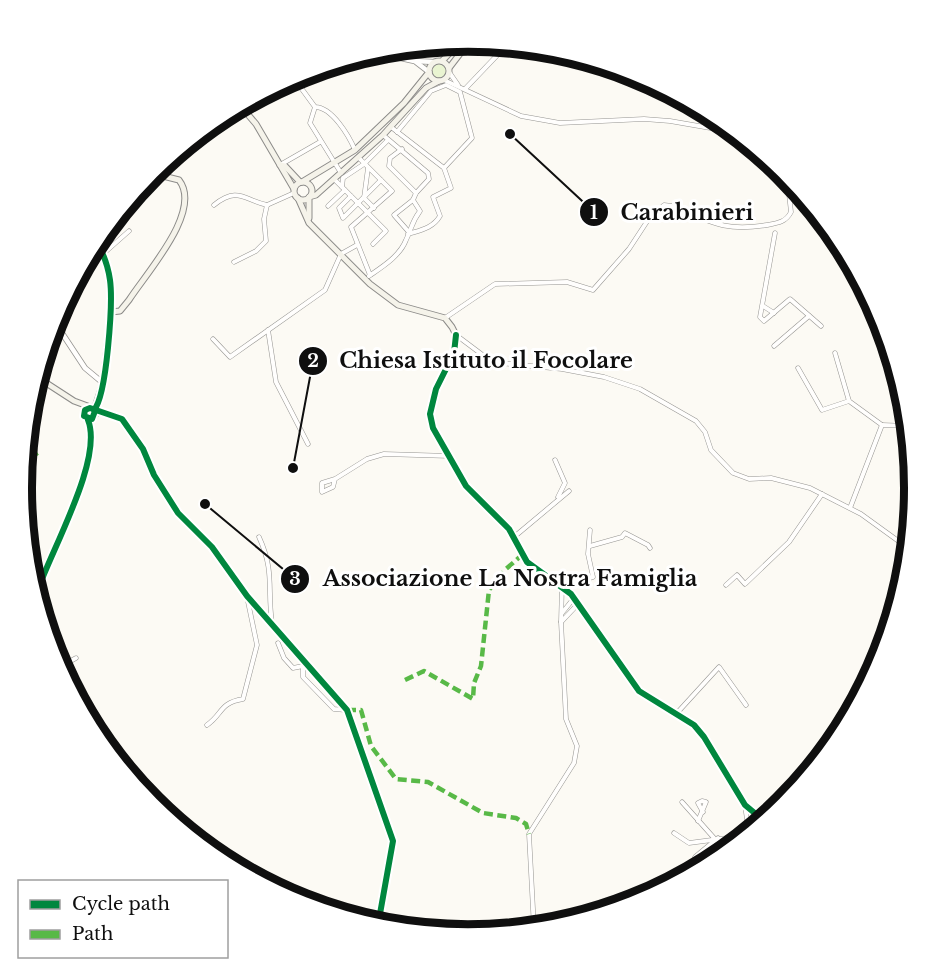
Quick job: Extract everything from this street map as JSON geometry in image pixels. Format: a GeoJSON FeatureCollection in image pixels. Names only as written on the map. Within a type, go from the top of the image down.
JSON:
{"type":"FeatureCollection","features":[{"type":"Feature","properties":{"kind":"main road"},"geometry":{"type":"LineString","coordinates":[[295,193],[303,200],[309,197],[385,138],[391,126],[426,88],[441,81],[462,52]]}},
{"type":"Feature","properties":{"kind":"main road"},"geometry":{"type":"LineString","coordinates":[[295,193],[301,182],[356,150],[410,97],[435,62],[442,61],[450,53]]}},
{"type":"Feature","properties":{"kind":"main road"},"geometry":{"type":"LineString","coordinates":[[442,61],[449,70]]}},
{"type":"Feature","properties":{"kind":"main road"},"geometry":{"type":"LineString","coordinates":[[429,72],[434,80],[441,81]]}},
{"type":"Feature","properties":{"kind":"main road"},"geometry":{"type":"LineString","coordinates":[[252,109],[256,124]]}},
{"type":"Feature","properties":{"kind":"main road"},"geometry":{"type":"LineString","coordinates":[[245,113],[256,124],[314,228],[398,305],[445,318],[456,335],[454,353],[436,389],[430,414],[433,428],[466,486],[509,529],[527,562],[562,586],[577,601],[639,691],[648,699],[677,713],[704,737],[745,805],[756,815]]}},
{"type":"Feature","properties":{"kind":"main road"},"geometry":{"type":"LineString","coordinates":[[280,165],[285,166],[301,182],[310,185],[307,210],[314,228]]}},
{"type":"Feature","properties":{"kind":"main road"},"geometry":{"type":"LineString","coordinates":[[42,581],[75,504],[90,439],[91,412],[99,400],[103,384],[111,312],[120,311],[129,300],[179,225],[186,210],[186,192],[179,180],[163,176]]}},
{"type":"Feature","properties":{"kind":"main road"},"geometry":{"type":"LineString","coordinates":[[45,381],[91,412]]}},
{"type":"Feature","properties":{"kind":"street"},"geometry":{"type":"LineString","coordinates":[[465,89],[499,53]]}},
{"type":"Feature","properties":{"kind":"street"},"geometry":{"type":"LineString","coordinates":[[399,58],[435,62]]}},
{"type":"Feature","properties":{"kind":"street"},"geometry":{"type":"LineString","coordinates":[[414,61],[429,72]]}},
{"type":"Feature","properties":{"kind":"street"},"geometry":{"type":"LineString","coordinates":[[449,70],[459,85]]}},
{"type":"Feature","properties":{"kind":"street"},"geometry":{"type":"LineString","coordinates":[[441,81],[459,85],[498,107],[543,120],[572,123],[644,119],[715,129]]}},
{"type":"Feature","properties":{"kind":"street"},"geometry":{"type":"LineString","coordinates":[[397,132],[431,91],[441,85],[450,86],[462,96],[472,138],[444,168]]}},
{"type":"Feature","properties":{"kind":"street"},"geometry":{"type":"LineString","coordinates":[[299,86],[315,107],[324,108],[340,124],[356,150]]}},
{"type":"Feature","properties":{"kind":"street"},"geometry":{"type":"LineString","coordinates":[[417,98],[421,103]]}},
{"type":"Feature","properties":{"kind":"street"},"geometry":{"type":"LineString","coordinates":[[315,107],[310,123],[341,172]]}},
{"type":"Feature","properties":{"kind":"street"},"geometry":{"type":"LineString","coordinates":[[391,126],[444,168],[451,188],[433,197],[440,216],[425,229],[409,232]]}},
{"type":"Feature","properties":{"kind":"street"},"geometry":{"type":"LineString","coordinates":[[328,206],[343,188],[343,178],[366,166],[385,138],[402,149],[428,173],[429,179],[416,193],[413,200],[394,215],[409,232]]}},
{"type":"Feature","properties":{"kind":"street"},"geometry":{"type":"LineString","coordinates":[[280,165],[320,142]]}},
{"type":"Feature","properties":{"kind":"street"},"geometry":{"type":"LineString","coordinates":[[402,149],[390,158],[389,166],[416,193]]}},
{"type":"Feature","properties":{"kind":"street"},"geometry":{"type":"LineString","coordinates":[[359,158],[392,191],[351,227],[367,277],[400,251],[410,226],[420,211],[413,200]]}},
{"type":"Feature","properties":{"kind":"street"},"geometry":{"type":"LineString","coordinates":[[366,166],[364,198],[374,208]]}},
{"type":"Feature","properties":{"kind":"street"},"geometry":{"type":"LineString","coordinates":[[334,178],[386,231],[373,244]]}},
{"type":"Feature","properties":{"kind":"street"},"geometry":{"type":"LineString","coordinates":[[351,196],[339,208],[343,218],[381,180]]}},
{"type":"Feature","properties":{"kind":"street"},"geometry":{"type":"LineString","coordinates":[[214,205],[221,200],[242,194],[267,205],[295,193]]}},
{"type":"Feature","properties":{"kind":"street"},"geometry":{"type":"LineString","coordinates":[[445,318],[495,284],[567,282],[593,290],[629,249],[652,214],[664,205],[672,206],[725,228],[741,229],[783,221],[791,212],[789,194]]}},
{"type":"Feature","properties":{"kind":"street"},"geometry":{"type":"LineString","coordinates":[[139,202],[142,199]]}},
{"type":"Feature","properties":{"kind":"street"},"geometry":{"type":"LineString","coordinates":[[234,262],[256,251],[266,242],[264,219],[267,205]]}},
{"type":"Feature","properties":{"kind":"street"},"geometry":{"type":"LineString","coordinates":[[111,312],[110,284],[103,254],[129,231]]}},
{"type":"Feature","properties":{"kind":"street"},"geometry":{"type":"LineString","coordinates":[[775,233],[760,317],[764,321],[790,299],[820,326]]}},
{"type":"Feature","properties":{"kind":"street"},"geometry":{"type":"LineString","coordinates":[[213,339],[228,357],[325,290],[341,254],[357,244]]}},
{"type":"Feature","properties":{"kind":"street"},"geometry":{"type":"LineString","coordinates":[[763,306],[774,313]]}},
{"type":"Feature","properties":{"kind":"street"},"geometry":{"type":"LineString","coordinates":[[774,346],[809,316]]}},
{"type":"Feature","properties":{"kind":"street"},"geometry":{"type":"LineString","coordinates":[[268,330],[276,382],[308,444]]}},
{"type":"Feature","properties":{"kind":"street"},"geometry":{"type":"LineString","coordinates":[[61,332],[85,368],[103,384]]}},
{"type":"Feature","properties":{"kind":"street"},"geometry":{"type":"LineString","coordinates":[[456,335],[477,352],[500,363],[562,369],[604,377],[640,389],[696,421],[705,432],[711,450],[733,472],[749,479],[771,478],[810,488],[850,508],[900,543]]}},
{"type":"Feature","properties":{"kind":"street"},"geometry":{"type":"LineString","coordinates":[[835,353],[849,401],[882,425],[899,426]]}},
{"type":"Feature","properties":{"kind":"street"},"geometry":{"type":"LineString","coordinates":[[798,368],[822,410],[849,401]]}},
{"type":"Feature","properties":{"kind":"street"},"geometry":{"type":"LineString","coordinates":[[91,412],[122,419],[143,450],[154,475],[174,508],[212,547],[247,596],[347,710],[393,841],[380,915]]}},
{"type":"Feature","properties":{"kind":"street"},"geometry":{"type":"LineString","coordinates":[[850,508],[882,425]]}},
{"type":"Feature","properties":{"kind":"street"},"geometry":{"type":"LineString","coordinates":[[334,478],[367,459],[384,454],[450,456]]}},
{"type":"Feature","properties":{"kind":"street"},"geometry":{"type":"LineString","coordinates":[[555,460],[565,483],[558,498]]}},
{"type":"Feature","properties":{"kind":"street"},"geometry":{"type":"LineString","coordinates":[[514,537],[569,491]]}},
{"type":"Feature","properties":{"kind":"street"},"geometry":{"type":"LineString","coordinates":[[726,585],[737,575],[745,584],[751,579],[789,542],[822,494]]}},
{"type":"Feature","properties":{"kind":"street"},"geometry":{"type":"LineString","coordinates":[[534,919],[529,834],[574,763],[577,752],[566,719],[561,622],[562,586],[593,577],[588,554],[591,546],[590,530]]}},
{"type":"Feature","properties":{"kind":"street"},"geometry":{"type":"LineString","coordinates":[[591,546],[622,537],[625,533],[648,544],[650,548]]}},
{"type":"Feature","properties":{"kind":"street"},"geometry":{"type":"LineString","coordinates":[[259,537],[268,557],[272,580],[268,597],[272,624]]}},
{"type":"Feature","properties":{"kind":"street"},"geometry":{"type":"LineString","coordinates":[[207,725],[214,720],[221,708],[231,701],[243,699],[257,645],[247,596]]}},
{"type":"Feature","properties":{"kind":"street"},"geometry":{"type":"LineString","coordinates":[[562,614],[577,601]]}},
{"type":"Feature","properties":{"kind":"street"},"geometry":{"type":"LineString","coordinates":[[561,622],[573,611],[577,601]]}},
{"type":"Feature","properties":{"kind":"street"},"geometry":{"type":"LineString","coordinates":[[573,611],[587,614]]}},
{"type":"Feature","properties":{"kind":"street"},"geometry":{"type":"LineString","coordinates":[[279,643],[284,658],[293,668],[303,666],[303,677],[334,710],[347,710]]}},
{"type":"Feature","properties":{"kind":"street"},"geometry":{"type":"LineString","coordinates":[[68,662],[76,658]]}},
{"type":"Feature","properties":{"kind":"street"},"geometry":{"type":"LineString","coordinates":[[677,713],[719,667],[746,705]]}},
{"type":"Feature","properties":{"kind":"street"},"geometry":{"type":"LineString","coordinates":[[682,802],[716,838]]}},
{"type":"Feature","properties":{"kind":"street"},"geometry":{"type":"LineString","coordinates":[[745,805],[747,823]]}},
{"type":"Feature","properties":{"kind":"street"},"geometry":{"type":"LineString","coordinates":[[698,820],[703,812]]}},
{"type":"Feature","properties":{"kind":"street"},"geometry":{"type":"LineString","coordinates":[[674,833],[689,843],[728,837]]}},
{"type":"Feature","properties":{"kind":"street"},"geometry":{"type":"LineString","coordinates":[[695,857],[716,838]]}},
{"type":"Feature","properties":{"kind":"green space"},"geometry":{"type":"Polygon","coordinates":[[[439,64],[444,66],[446,71],[444,76],[439,78],[434,76],[432,71],[434,66],[439,64]]]}},
{"type":"Feature","properties":{"kind":"marked path"},"geometry":{"type":"LineString","coordinates":[[33,450],[37,456]]}},
{"type":"Feature","properties":{"kind":"marked path"},"geometry":{"type":"LineString","coordinates":[[405,680],[424,671],[473,699],[474,683],[481,666],[489,590],[506,569],[522,555]]}},
{"type":"Feature","properties":{"kind":"marked path"},"geometry":{"type":"LineString","coordinates":[[347,710],[361,710],[371,746],[396,779],[428,782],[483,813],[516,818],[526,824],[529,834]]}},
{"type":"Feature","properties":{"kind":"cycle path"},"geometry":{"type":"LineString","coordinates":[[94,410],[99,401],[106,368],[111,307],[110,280],[101,252]]}},
{"type":"Feature","properties":{"kind":"cycle path"},"geometry":{"type":"LineString","coordinates":[[456,335],[454,353],[436,389],[430,414],[433,428],[466,486],[509,529],[527,562],[571,594],[639,691],[694,725],[704,737],[745,805],[756,815]]}},
{"type":"Feature","properties":{"kind":"cycle path"},"geometry":{"type":"LineString","coordinates":[[95,411],[92,419],[84,416],[85,410],[90,408],[122,419],[143,449],[154,475],[178,513],[212,547],[247,596],[347,710],[393,841],[380,915]]}},
{"type":"Feature","properties":{"kind":"cycle path"},"geometry":{"type":"LineString","coordinates":[[42,581],[82,482],[91,437],[88,420]]}},
{"type":"Feature","properties":{"kind":"place","name":"Carabinieri"},"geometry":{"type":"Point","coordinates":[510,134]}},
{"type":"Feature","properties":{"kind":"place","name":"Chiesa Istituto il Focolare"},"geometry":{"type":"Point","coordinates":[293,468]}},
{"type":"Feature","properties":{"kind":"place","name":"Associazione La Nostra Famiglia"},"geometry":{"type":"Point","coordinates":[205,504]}}]}
